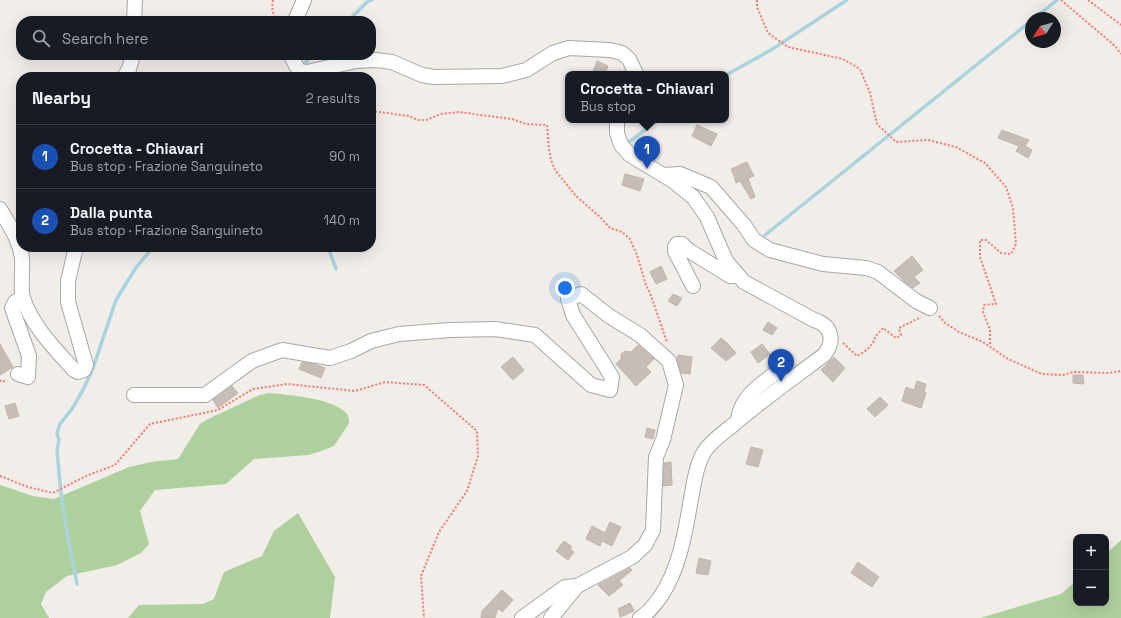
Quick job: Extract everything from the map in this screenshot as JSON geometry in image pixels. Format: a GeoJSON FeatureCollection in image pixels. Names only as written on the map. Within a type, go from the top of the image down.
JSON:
{"type":"FeatureCollection","features":[{"type":"Feature","properties":{"kind":"street"},"geometry":{"type":"LineString","coordinates":[[134,16],[135,0]]}},
{"type":"Feature","properties":{"kind":"street"},"geometry":{"type":"LineString","coordinates":[[297,16],[304,0]]}},
{"type":"Feature","properties":{"kind":"street"},"geometry":{"type":"LineString","coordinates":[[294,60],[299,71],[308,72],[356,61],[375,60],[392,62],[422,75],[434,77],[502,76],[526,70],[553,53],[569,48],[591,48],[622,53],[630,58],[635,71]]}},
{"type":"Feature","properties":{"kind":"street"},"geometry":{"type":"LineString","coordinates":[[127,72],[132,60]]}},
{"type":"Feature","properties":{"kind":"street"},"geometry":{"type":"LineString","coordinates":[[618,123],[617,132],[621,145],[630,155],[673,181],[693,197],[707,217],[726,261],[737,276],[744,282],[820,322],[829,331],[831,337],[828,350],[824,354],[738,420],[704,452],[694,484],[683,544],[676,569],[660,597],[644,617]]}},
{"type":"Feature","properties":{"kind":"street"},"geometry":{"type":"LineString","coordinates":[[663,175],[680,174],[711,187],[744,225],[754,240],[770,250],[824,264],[866,268],[878,272],[931,313]]}},
{"type":"Feature","properties":{"kind":"street"},"geometry":{"type":"LineString","coordinates":[[0,209],[16,239]]}},
{"type":"Feature","properties":{"kind":"street"},"geometry":{"type":"LineString","coordinates":[[693,286],[675,251],[677,244],[682,244],[688,250],[730,276],[737,276]]}},
{"type":"Feature","properties":{"kind":"street"},"geometry":{"type":"LineString","coordinates":[[21,252],[23,298],[35,324],[74,370],[78,372],[85,368],[86,363],[73,324],[68,302],[68,282],[75,252]]}},
{"type":"Feature","properties":{"kind":"street"},"geometry":{"type":"LineString","coordinates":[[134,395],[206,395],[252,361],[282,350],[330,358],[351,351],[371,341],[399,334],[450,330],[495,329],[535,335],[591,385],[610,390],[612,377],[573,315],[568,299],[581,294],[609,316],[640,335],[669,362],[676,385],[663,440],[656,457],[653,530],[645,545],[632,557],[577,586],[565,587],[522,618]]}},
{"type":"Feature","properties":{"kind":"street"},"geometry":{"type":"LineString","coordinates":[[18,374],[28,378],[29,356],[12,308],[15,302],[23,298]]}},
{"type":"Feature","properties":{"kind":"street"},"geometry":{"type":"LineString","coordinates":[[738,420],[741,407],[749,394],[782,368]]}},
{"type":"Feature","properties":{"kind":"street"},"geometry":{"type":"LineString","coordinates":[[551,618],[577,586]]}},
{"type":"Feature","properties":{"kind":"path"},"geometry":{"type":"LineString","coordinates":[[273,0],[272,7],[274,16]]}},
{"type":"Feature","properties":{"kind":"path"},"geometry":{"type":"LineString","coordinates":[[757,0],[757,7],[768,33],[788,47],[843,59],[860,69],[870,93],[877,124],[896,142],[928,140],[956,147],[985,163],[1006,187],[1013,208],[1016,244],[1011,254],[1001,253],[986,240],[980,240],[980,257],[996,304],[984,305],[983,312],[990,330],[990,346]]}},
{"type":"Feature","properties":{"kind":"path"},"geometry":{"type":"LineString","coordinates":[[1061,0],[1115,46],[1121,54]]}},
{"type":"Feature","properties":{"kind":"path"},"geometry":{"type":"LineString","coordinates":[[1088,0],[1121,25]]}},
{"type":"Feature","properties":{"kind":"path"},"geometry":{"type":"LineString","coordinates":[[376,112],[409,116],[418,120],[426,120],[441,114],[458,112],[512,119],[526,124],[547,125],[551,160],[555,170],[576,196],[610,228],[622,232],[630,239],[637,254],[646,285],[670,349],[666,359]]}},
{"type":"Feature","properties":{"kind":"path"},"geometry":{"type":"LineString","coordinates":[[829,331],[857,356],[874,342],[874,336],[883,328],[896,338],[901,335],[899,328],[931,313],[959,332],[983,342],[1008,359],[1042,374],[1063,375],[1073,372],[1109,373],[1121,371]]}},
{"type":"Feature","properties":{"kind":"path"},"geometry":{"type":"LineString","coordinates":[[0,476],[28,487],[53,494],[86,476],[115,465],[150,424],[218,410],[253,389],[288,384],[355,391],[385,382],[424,386],[477,431],[478,456],[467,491],[439,532],[421,576],[424,618]]}},
{"type":"Feature","properties":{"kind":"green space"},"geometry":{"type":"Polygon","coordinates":[[[269,393],[310,398],[332,404],[347,414],[349,417],[349,423],[334,446],[308,455],[254,459],[226,484],[155,490],[140,511],[149,544],[141,553],[117,565],[67,576],[46,592],[41,604],[49,618],[0,618],[0,485],[33,496],[54,499],[129,467],[151,462],[178,459],[200,424],[260,395],[269,393]]]}},
{"type":"Feature","properties":{"kind":"green space"},"geometry":{"type":"Polygon","coordinates":[[[298,513],[335,577],[330,618],[128,618],[139,605],[203,604],[214,599],[224,572],[262,556],[274,531],[298,513]]]}},
{"type":"Feature","properties":{"kind":"green space"},"geometry":{"type":"Polygon","coordinates":[[[1121,540],[1121,618],[980,618],[1061,594],[1073,584],[1073,606],[1109,606],[1109,551],[1121,540]]]}},
{"type":"Feature","properties":{"kind":"building"},"geometry":{"type":"Polygon","coordinates":[[[597,61],[608,66],[606,71],[593,71],[597,61]]]}},
{"type":"Feature","properties":{"kind":"building"},"geometry":{"type":"Polygon","coordinates":[[[697,125],[717,134],[711,146],[692,136],[697,125]]]}},
{"type":"Feature","properties":{"kind":"building"},"geometry":{"type":"Polygon","coordinates":[[[1002,130],[1029,140],[1025,146],[1032,150],[1028,158],[1016,151],[1019,146],[998,138],[1002,130]]]}},
{"type":"Feature","properties":{"kind":"building"},"geometry":{"type":"Polygon","coordinates":[[[747,162],[754,176],[748,178],[755,197],[751,199],[740,181],[736,183],[731,169],[747,162]]]}},
{"type":"Feature","properties":{"kind":"building"},"geometry":{"type":"Polygon","coordinates":[[[625,174],[644,179],[640,191],[622,185],[625,174]]]}},
{"type":"Feature","properties":{"kind":"building"},"geometry":{"type":"Polygon","coordinates":[[[912,256],[923,270],[914,277],[920,283],[913,288],[894,271],[912,256]]]}},
{"type":"Feature","properties":{"kind":"building"},"geometry":{"type":"Polygon","coordinates":[[[661,266],[667,279],[656,284],[650,272],[661,266]]]}},
{"type":"Feature","properties":{"kind":"building"},"geometry":{"type":"Polygon","coordinates":[[[673,294],[682,298],[677,306],[668,301],[673,294]]]}},
{"type":"Feature","properties":{"kind":"building"},"geometry":{"type":"Polygon","coordinates":[[[768,322],[777,328],[772,335],[763,330],[768,322]]]}},
{"type":"Feature","properties":{"kind":"building"},"geometry":{"type":"Polygon","coordinates":[[[721,338],[736,353],[726,361],[711,348],[721,338]]]}},
{"type":"Feature","properties":{"kind":"building"},"geometry":{"type":"Polygon","coordinates":[[[0,344],[13,367],[0,375],[0,344]]]}},
{"type":"Feature","properties":{"kind":"building"},"geometry":{"type":"Polygon","coordinates":[[[762,344],[770,354],[758,363],[751,352],[762,344]]]}},
{"type":"Feature","properties":{"kind":"building"},"geometry":{"type":"Polygon","coordinates":[[[638,345],[654,359],[646,367],[651,372],[636,386],[616,364],[621,359],[621,354],[625,351],[631,352],[638,345]]]}},
{"type":"Feature","properties":{"kind":"building"},"geometry":{"type":"Polygon","coordinates":[[[678,355],[692,357],[690,374],[681,373],[677,359],[678,355]]]}},
{"type":"Feature","properties":{"kind":"building"},"geometry":{"type":"Polygon","coordinates":[[[513,357],[524,370],[513,380],[501,367],[513,357]]]}},
{"type":"Feature","properties":{"kind":"building"},"geometry":{"type":"Polygon","coordinates":[[[834,357],[845,368],[833,382],[821,370],[834,357]]]}},
{"type":"Feature","properties":{"kind":"building"},"geometry":{"type":"Polygon","coordinates":[[[302,362],[325,368],[321,378],[299,369],[302,362]]]}},
{"type":"Feature","properties":{"kind":"building"},"geometry":{"type":"Polygon","coordinates":[[[1073,375],[1083,375],[1084,384],[1073,383],[1073,375]]]}},
{"type":"Feature","properties":{"kind":"building"},"geometry":{"type":"Polygon","coordinates":[[[917,381],[926,384],[924,392],[926,393],[921,408],[902,401],[906,387],[914,390],[917,381]]]}},
{"type":"Feature","properties":{"kind":"building"},"geometry":{"type":"Polygon","coordinates":[[[232,386],[238,393],[218,408],[213,400],[232,386]]]}},
{"type":"Feature","properties":{"kind":"building"},"geometry":{"type":"Polygon","coordinates":[[[880,397],[888,405],[875,417],[867,409],[880,397]]]}},
{"type":"Feature","properties":{"kind":"building"},"geometry":{"type":"Polygon","coordinates":[[[15,403],[19,416],[9,419],[5,406],[15,403]]]}},
{"type":"Feature","properties":{"kind":"building"},"geometry":{"type":"Polygon","coordinates":[[[647,428],[655,430],[653,439],[645,437],[647,428]]]}},
{"type":"Feature","properties":{"kind":"building"},"geometry":{"type":"Polygon","coordinates":[[[751,447],[763,450],[758,467],[746,464],[751,447]]]}},
{"type":"Feature","properties":{"kind":"building"},"geometry":{"type":"Polygon","coordinates":[[[671,462],[672,485],[663,486],[664,463],[671,462]]]}},
{"type":"Feature","properties":{"kind":"building"},"geometry":{"type":"Polygon","coordinates":[[[610,522],[621,527],[612,546],[602,541],[600,546],[586,539],[592,526],[605,533],[610,522]]]}},
{"type":"Feature","properties":{"kind":"building"},"geometry":{"type":"Polygon","coordinates":[[[564,541],[572,547],[570,549],[574,552],[568,560],[556,551],[564,541]]]}},
{"type":"Feature","properties":{"kind":"building"},"geometry":{"type":"Polygon","coordinates":[[[699,558],[711,561],[708,575],[696,573],[699,558]]]}},
{"type":"Feature","properties":{"kind":"building"},"geometry":{"type":"Polygon","coordinates":[[[858,562],[879,577],[872,587],[851,573],[858,562]]]}},
{"type":"Feature","properties":{"kind":"building"},"geometry":{"type":"Polygon","coordinates":[[[630,568],[632,570],[619,581],[623,585],[609,596],[598,585],[630,568]]]}},
{"type":"Feature","properties":{"kind":"building"},"geometry":{"type":"Polygon","coordinates":[[[502,590],[513,600],[502,612],[498,608],[495,618],[481,618],[482,611],[502,590]]]}},
{"type":"Feature","properties":{"kind":"building"},"geometry":{"type":"Polygon","coordinates":[[[630,603],[634,611],[620,617],[618,609],[630,603]]]}},
{"type":"Feature","properties":{"kind":"waterway"},"geometry":{"type":"LineString","coordinates":[[353,16],[367,2],[372,0]]}},
{"type":"Feature","properties":{"kind":"waterway"},"geometry":{"type":"LineString","coordinates":[[729,73],[771,50],[847,0]]}},
{"type":"Feature","properties":{"kind":"waterway"},"geometry":{"type":"LineString","coordinates":[[1042,12],[1057,0]]}},
{"type":"Feature","properties":{"kind":"waterway"},"geometry":{"type":"LineString","coordinates":[[765,235],[1025,26]]}},
{"type":"Feature","properties":{"kind":"waterway"},"geometry":{"type":"LineString","coordinates":[[304,64],[308,60]]}},
{"type":"Feature","properties":{"kind":"waterway"},"geometry":{"type":"LineString","coordinates":[[625,145],[654,123]]}},
{"type":"Feature","properties":{"kind":"waterway"},"geometry":{"type":"LineString","coordinates":[[77,584],[61,493],[57,451],[59,440],[57,433],[60,424],[72,409],[83,390],[93,368],[116,300],[135,269],[149,252]]}},
{"type":"Feature","properties":{"kind":"waterway"},"geometry":{"type":"LineString","coordinates":[[330,252],[336,269]]}},
{"type":"Feature","properties":{"kind":"place","name":"Crocetta - Chiavari"},"geometry":{"type":"Point","coordinates":[647,169]}},
{"type":"Feature","properties":{"kind":"place","name":"Dalla punta"},"geometry":{"type":"Point","coordinates":[781,382]}}]}
